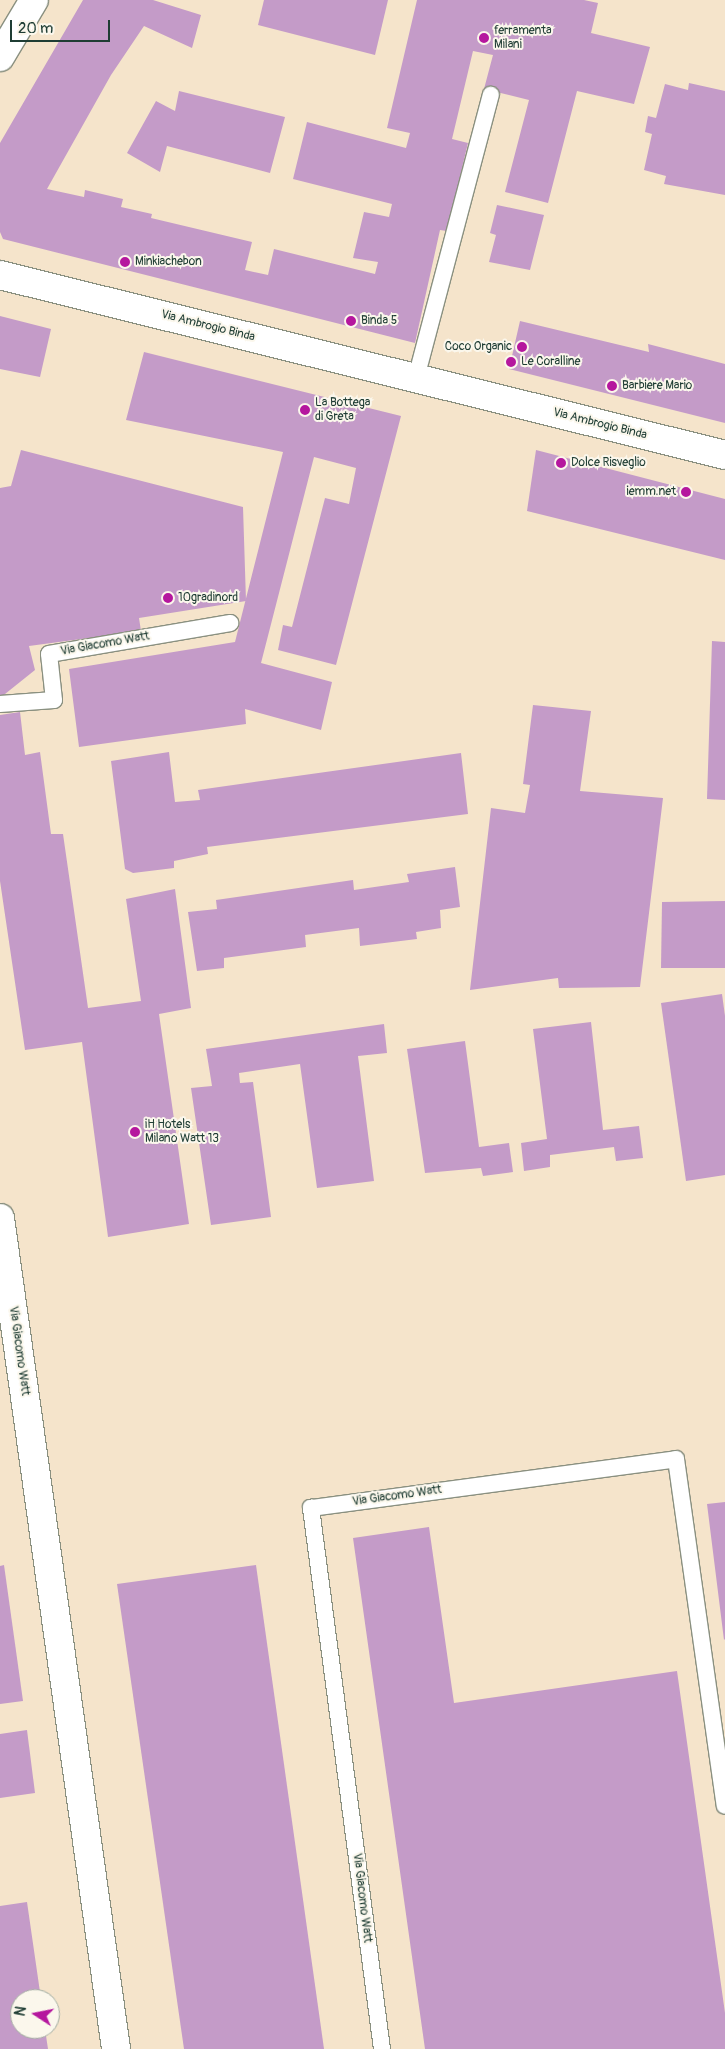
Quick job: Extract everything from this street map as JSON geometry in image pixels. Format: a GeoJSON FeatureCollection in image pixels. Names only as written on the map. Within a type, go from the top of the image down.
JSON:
{"type":"FeatureCollection","features":[{"type":"Feature","properties":{"kind":"street"},"geometry":{"type":"LineString","coordinates":[[0,57],[34,0]]}},
{"type":"Feature","properties":{"kind":"street","name":"Via Ambrogio Binda"},"geometry":{"type":"LineString","coordinates":[[0,275],[725,455]]}},
{"type":"Feature","properties":{"kind":"street","name":"Via Giacomo Watt"},"geometry":{"type":"LineString","coordinates":[[0,1218],[2,1248],[116,2049]]}},
{"type":"Feature","properties":{"kind":"lane"},"geometry":{"type":"LineString","coordinates":[[416,378],[491,95]]}},
{"type":"Feature","properties":{"kind":"lane","name":"Via Giacomo Watt"},"geometry":{"type":"LineString","coordinates":[[0,704],[54,700],[48,654],[230,623]]}},
{"type":"Feature","properties":{"kind":"lane","name":"Via Giacomo Watt"},"geometry":{"type":"LineString","coordinates":[[382,2049],[311,1508],[676,1459],[725,1806]]}},
{"type":"Feature","properties":{"kind":"building"},"geometry":{"type":"Polygon","coordinates":[[[83,0],[153,0],[201,15],[192,48],[144,26],[111,75],[47,189],[84,197],[85,190],[123,199],[121,207],[152,214],[151,218],[252,242],[245,270],[268,275],[274,249],[375,274],[378,262],[353,258],[364,212],[389,217],[392,204],[293,179],[307,122],[406,148],[410,133],[387,128],[417,0],[584,0],[598,3],[591,33],[650,47],[634,104],[577,91],[548,203],[505,192],[529,100],[484,89],[493,55],[473,51],[452,139],[468,143],[447,231],[440,230],[415,343],[3,239],[0,232],[0,143],[83,0]]]}},
{"type":"Feature","properties":{"kind":"building"},"geometry":{"type":"Polygon","coordinates":[[[264,0],[388,0],[375,55],[258,25],[264,0]]]}},
{"type":"Feature","properties":{"kind":"building"},"geometry":{"type":"Polygon","coordinates":[[[689,83],[725,91],[725,195],[664,184],[666,176],[644,170],[652,134],[645,132],[648,116],[656,118],[665,84],[688,90],[689,83]]]}},
{"type":"Feature","properties":{"kind":"building"},"geometry":{"type":"Polygon","coordinates":[[[179,91],[285,117],[270,173],[167,146],[160,172],[127,153],[156,101],[175,111],[179,91]]]}},
{"type":"Feature","properties":{"kind":"building"},"geometry":{"type":"Polygon","coordinates":[[[497,205],[544,215],[530,270],[489,262],[496,235],[490,233],[497,205]]]}},
{"type":"Feature","properties":{"kind":"building"},"geometry":{"type":"Polygon","coordinates":[[[0,316],[51,329],[40,377],[0,369],[0,316]]]}},
{"type":"Feature","properties":{"kind":"building"},"geometry":{"type":"Polygon","coordinates":[[[520,321],[649,352],[648,344],[725,364],[725,423],[509,369],[520,321]]]}},
{"type":"Feature","properties":{"kind":"building"},"geometry":{"type":"Polygon","coordinates":[[[144,352],[401,416],[336,665],[278,650],[283,625],[292,627],[325,498],[349,504],[356,468],[314,457],[261,663],[332,682],[321,730],[245,709],[246,724],[79,747],[69,669],[235,642],[283,452],[126,420],[144,352]]]}},
{"type":"Feature","properties":{"kind":"building"},"geometry":{"type":"Polygon","coordinates":[[[21,450],[243,507],[246,601],[139,618],[141,631],[29,646],[35,670],[0,698],[0,488],[11,486],[21,450]]]}},
{"type":"Feature","properties":{"kind":"building"},"geometry":{"type":"Polygon","coordinates":[[[536,450],[725,499],[725,560],[527,511],[536,450]]]}},
{"type":"Feature","properties":{"kind":"building"},"geometry":{"type":"Polygon","coordinates":[[[712,641],[725,642],[725,800],[707,799],[712,641]]]}},
{"type":"Feature","properties":{"kind":"building"},"geometry":{"type":"Polygon","coordinates":[[[533,705],[591,711],[580,791],[663,798],[640,987],[559,988],[558,978],[470,990],[491,808],[525,813],[530,785],[523,784],[533,705]]]}},
{"type":"Feature","properties":{"kind":"building"},"geometry":{"type":"Polygon","coordinates":[[[20,712],[25,755],[40,752],[51,834],[63,834],[88,1008],[141,1001],[126,899],[175,889],[191,1008],[159,1014],[189,1224],[108,1237],[82,1042],[25,1050],[0,881],[0,715],[20,712]]]}},
{"type":"Feature","properties":{"kind":"building"},"geometry":{"type":"Polygon","coordinates":[[[169,752],[175,802],[200,800],[198,790],[461,753],[468,814],[207,847],[208,854],[174,861],[174,868],[133,873],[125,869],[111,761],[169,752]]]}},
{"type":"Feature","properties":{"kind":"building"},"geometry":{"type":"Polygon","coordinates":[[[455,867],[460,907],[440,910],[441,928],[416,932],[417,939],[360,946],[359,928],[305,935],[306,947],[224,958],[224,968],[197,971],[188,912],[217,909],[216,900],[353,880],[354,890],[409,882],[407,874],[455,867]]]}},
{"type":"Feature","properties":{"kind":"building"},"geometry":{"type":"Polygon","coordinates":[[[725,901],[725,968],[661,968],[662,902],[725,901]]]}},
{"type":"Feature","properties":{"kind":"building"},"geometry":{"type":"Polygon","coordinates":[[[722,994],[725,1016],[725,1175],[686,1181],[661,1003],[722,994]]]}},
{"type":"Feature","properties":{"kind":"building"},"geometry":{"type":"Polygon","coordinates":[[[591,1022],[603,1130],[639,1126],[643,1158],[616,1161],[614,1147],[550,1155],[550,1167],[524,1171],[521,1143],[547,1139],[533,1029],[591,1022]]]}},
{"type":"Feature","properties":{"kind":"building"},"geometry":{"type":"Polygon","coordinates":[[[384,1024],[387,1053],[358,1056],[374,1181],[317,1188],[300,1064],[239,1073],[240,1083],[253,1082],[271,1217],[211,1225],[191,1088],[212,1086],[206,1049],[384,1024]]]}},
{"type":"Feature","properties":{"kind":"building"},"geometry":{"type":"Polygon","coordinates":[[[465,1041],[479,1147],[509,1143],[513,1172],[483,1176],[481,1168],[425,1173],[407,1049],[465,1041]]]}},
{"type":"Feature","properties":{"kind":"building"},"geometry":{"type":"Polygon","coordinates":[[[725,1502],[725,1639],[724,1640],[707,1504],[725,1502]]]}},
{"type":"Feature","properties":{"kind":"building"},"geometry":{"type":"Polygon","coordinates":[[[429,1527],[454,1703],[677,1671],[725,2013],[725,2049],[425,2049],[353,1538],[429,1527]]]}},
{"type":"Feature","properties":{"kind":"building"},"geometry":{"type":"Polygon","coordinates":[[[4,1565],[23,1701],[0,1704],[0,1566],[4,1565]]]}},
{"type":"Feature","properties":{"kind":"building"},"geometry":{"type":"Polygon","coordinates":[[[256,1565],[324,2049],[184,2049],[117,1584],[256,1565]]]}},
{"type":"Feature","properties":{"kind":"building"},"geometry":{"type":"Polygon","coordinates":[[[27,1730],[35,1793],[0,1798],[0,1734],[27,1730]]]}},
{"type":"Feature","properties":{"kind":"building"},"geometry":{"type":"Polygon","coordinates":[[[27,1902],[40,1989],[10,1989],[10,2039],[46,2039],[48,2049],[0,2049],[0,1906],[27,1902]]]}},
{"type":"Feature","properties":{"kind":"place","name":"ferramenta Milani"},"geometry":{"type":"Point","coordinates":[484,38]}},
{"type":"Feature","properties":{"kind":"place","name":"Minkiachebon"},"geometry":{"type":"Point","coordinates":[125,262]}},
{"type":"Feature","properties":{"kind":"place","name":"Binda 5"},"geometry":{"type":"Point","coordinates":[351,321]}},
{"type":"Feature","properties":{"kind":"place","name":"Coco Organic"},"geometry":{"type":"Point","coordinates":[522,347]}},
{"type":"Feature","properties":{"kind":"place","name":"Le Coralline"},"geometry":{"type":"Point","coordinates":[511,362]}},
{"type":"Feature","properties":{"kind":"place","name":"Barbiere Mario"},"geometry":{"type":"Point","coordinates":[612,386]}},
{"type":"Feature","properties":{"kind":"place","name":"La Bottega di Greta"},"geometry":{"type":"Point","coordinates":[305,410]}},
{"type":"Feature","properties":{"kind":"place","name":"Dolce Risveglio"},"geometry":{"type":"Point","coordinates":[561,463]}},
{"type":"Feature","properties":{"kind":"place","name":"iemm.net"},"geometry":{"type":"Point","coordinates":[686,492]}},
{"type":"Feature","properties":{"kind":"place","name":"10gradinord"},"geometry":{"type":"Point","coordinates":[168,598]}},
{"type":"Feature","properties":{"kind":"place","name":"iH Hotels Milano Watt 13"},"geometry":{"type":"Point","coordinates":[135,1132]}}]}
